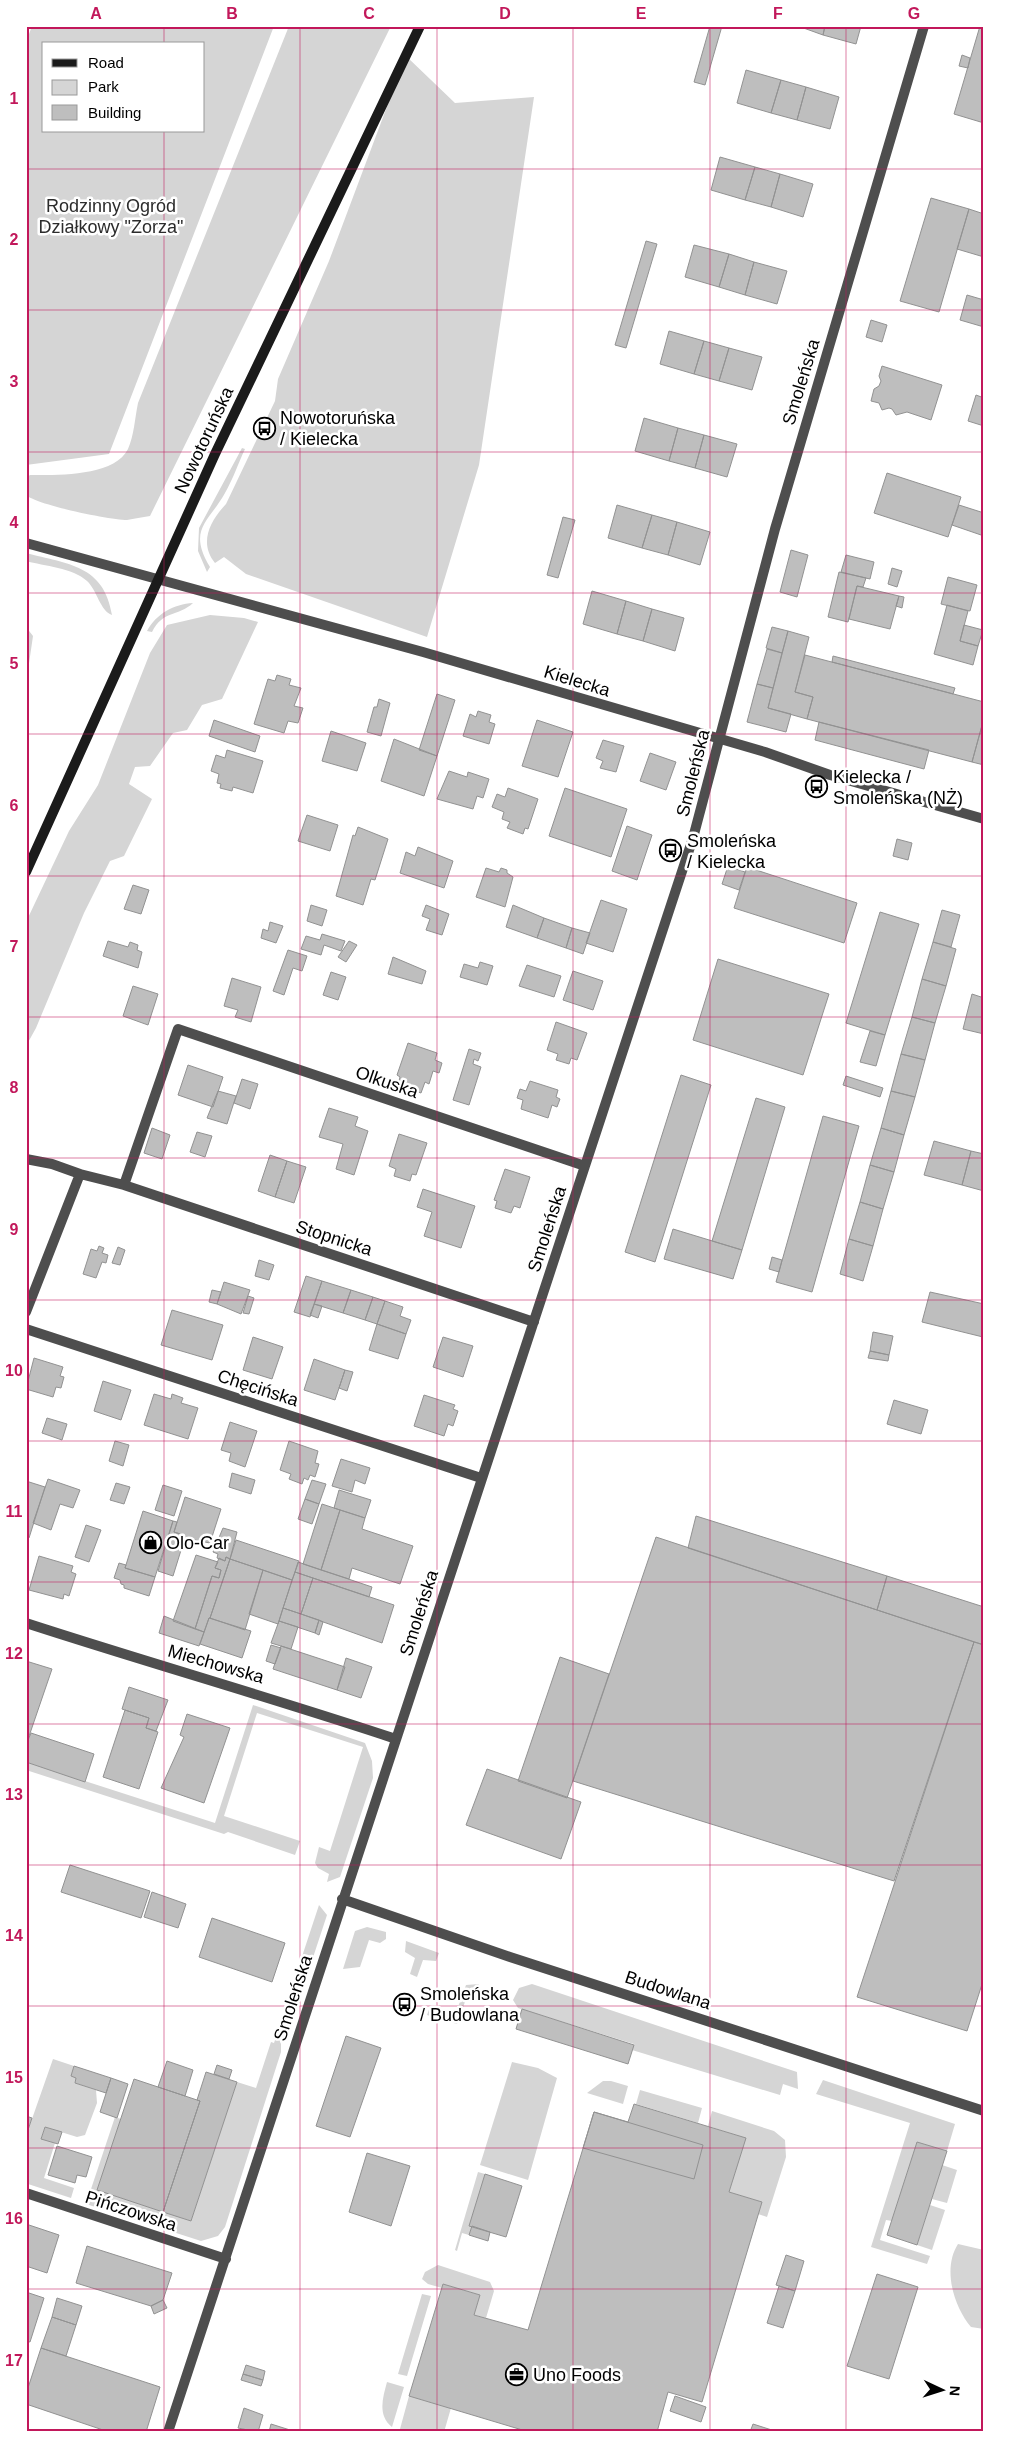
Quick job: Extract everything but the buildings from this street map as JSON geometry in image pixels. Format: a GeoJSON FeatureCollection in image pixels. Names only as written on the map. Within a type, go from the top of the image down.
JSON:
{"type":"FeatureCollection","features":[{"type":"Feature","properties":{"kind":"main road","name":"Nowotoruńska"},"geometry":{"type":"LineString","coordinates":[[26,872],[215,454],[420,26]]}},
{"type":"Feature","properties":{"kind":"street","name":"Smoleńska"},"geometry":{"type":"LineString","coordinates":[[168,2432],[480,1478],[534,1322],[693,838],[774,529],[924,26]]}},
{"type":"Feature","properties":{"kind":"street","name":"Kielecka"},"geometry":{"type":"LineString","coordinates":[[26,543],[120,570],[159,578],[422,652],[765,752],[839,778],[984,819]]}},
{"type":"Feature","properties":{"kind":"street","name":"Olkuska"},"geometry":{"type":"LineString","coordinates":[[124,1185],[178,1029],[585,1166]]}},
{"type":"Feature","properties":{"kind":"street"},"geometry":{"type":"LineString","coordinates":[[26,1159],[52,1164],[80,1174],[26,1312]]}},
{"type":"Feature","properties":{"kind":"street","name":"Stopnicka"},"geometry":{"type":"LineString","coordinates":[[80,1174],[124,1185],[534,1322]]}},
{"type":"Feature","properties":{"kind":"street","name":"Chęcińska"},"geometry":{"type":"LineString","coordinates":[[26,1329],[480,1478]]}},
{"type":"Feature","properties":{"kind":"street","name":"Miechowska"},"geometry":{"type":"LineString","coordinates":[[26,1623],[396,1738]]}},
{"type":"Feature","properties":{"kind":"street","name":"Budowlana"},"geometry":{"type":"LineString","coordinates":[[342,1899],[510,1957],[984,2111]]}},
{"type":"Feature","properties":{"kind":"street","name":"Pińczowska"},"geometry":{"type":"LineString","coordinates":[[26,2193],[226,2259]]}},
{"type":"Feature","properties":{"kind":"green space","name":"Rodzinny Ogród Działkowy \"Zorza\""},"geometry":{"type":"Polygon","coordinates":[[[32,26],[274,26],[109,454],[26,465],[26,42],[32,26]]]}},
{"type":"Feature","properties":{"kind":"green space"},"geometry":{"type":"Polygon","coordinates":[[[289,26],[391,26],[150,516],[127,520],[106,518],[33,499],[26,495],[26,478],[30,475],[69,474],[98,470],[121,458],[128,449],[138,403],[289,26]]]}},
{"type":"Feature","properties":{"kind":"green space"},"geometry":{"type":"Polygon","coordinates":[[[406,56],[455,103],[534,97],[479,465],[427,637],[246,574],[224,557],[215,563],[207,547],[208,532],[211,524],[226,504],[275,401],[278,379],[329,261],[406,56]]]}},
{"type":"Feature","properties":{"kind":"green space"},"geometry":{"type":"Polygon","coordinates":[[[242,448],[245,449],[231,482],[207,519],[200,535],[203,554],[210,567],[207,572],[198,551],[199,528],[242,448]]]}},
{"type":"Feature","properties":{"kind":"green space"},"geometry":{"type":"Polygon","coordinates":[[[26,553],[70,564],[92,576],[108,598],[112,615],[101,605],[87,581],[66,570],[26,561],[26,553]]]}},
{"type":"Feature","properties":{"kind":"green space"},"geometry":{"type":"Polygon","coordinates":[[[193,603],[161,620],[152,632],[147,631],[155,620],[166,611],[179,605],[193,603]]]}},
{"type":"Feature","properties":{"kind":"green space"},"geometry":{"type":"Polygon","coordinates":[[[210,615],[244,618],[258,622],[222,699],[202,705],[187,730],[173,733],[150,766],[135,767],[129,784],[152,799],[124,856],[110,861],[84,913],[36,1028],[26,1046],[26,922],[69,831],[98,785],[150,653],[167,625],[210,615]]]}},
{"type":"Feature","properties":{"kind":"green space"},"geometry":{"type":"Polygon","coordinates":[[[26,627],[33,636],[26,684],[26,627]]]}},
{"type":"Feature","properties":{"kind":"green space"},"geometry":{"type":"Polygon","coordinates":[[[253,1705],[365,1743],[372,1761],[373,1778],[340,1877],[327,1882],[329,1874],[318,1868],[315,1863],[319,1847],[330,1851],[363,1747],[257,1713],[224,1816],[300,1841],[295,1855],[228,1832],[224,1834],[26,1770],[26,1762],[215,1823],[253,1705]]]}},
{"type":"Feature","properties":{"kind":"green space"},"geometry":{"type":"Polygon","coordinates":[[[319,1905],[327,1915],[297,2006],[285,2008],[319,1905]]]}},
{"type":"Feature","properties":{"kind":"green space"},"geometry":{"type":"Polygon","coordinates":[[[367,1927],[386,1932],[386,1939],[380,1943],[369,1940],[360,1967],[343,1969],[355,1931],[367,1927]]]}},
{"type":"Feature","properties":{"kind":"green space"},"geometry":{"type":"Polygon","coordinates":[[[406,1941],[439,1953],[436,1961],[423,1960],[417,1977],[410,1974],[415,1958],[405,1952],[406,1941]]]}},
{"type":"Feature","properties":{"kind":"green space"},"geometry":{"type":"Polygon","coordinates":[[[479,1984],[477,1990],[470,1988],[457,2024],[427,2015],[430,2007],[455,2015],[466,1985],[479,1984]]]}},
{"type":"Feature","properties":{"kind":"green space"},"geometry":{"type":"Polygon","coordinates":[[[532,1984],[797,2072],[798,2089],[783,2084],[780,2095],[632,2050],[634,2044],[518,2008],[513,2000],[519,1988],[532,1984]]]}},
{"type":"Feature","properties":{"kind":"green space"},"geometry":{"type":"Polygon","coordinates":[[[277,2034],[281,2044],[281,2052],[225,2227],[218,2236],[201,2241],[86,2204],[115,2117],[121,2119],[98,2190],[191,2221],[237,2082],[256,2088],[271,2042],[274,2043],[277,2034]]]}},
{"type":"Feature","properties":{"kind":"green space"},"geometry":{"type":"Polygon","coordinates":[[[53,2059],[74,2066],[71,2076],[76,2078],[75,2083],[96,2090],[97,2103],[85,2135],[77,2137],[45,2127],[41,2138],[55,2143],[44,2178],[74,2188],[71,2198],[28,2184],[26,2181],[26,2136],[53,2059]]]}},
{"type":"Feature","properties":{"kind":"green space"},"geometry":{"type":"Polygon","coordinates":[[[512,2062],[538,2068],[557,2078],[528,2180],[480,2165],[512,2062]]]}},
{"type":"Feature","properties":{"kind":"green space"},"geometry":{"type":"Polygon","coordinates":[[[823,2080],[955,2124],[947,2151],[917,2142],[892,2221],[886,2220],[880,2240],[930,2256],[927,2264],[871,2247],[910,2123],[816,2094],[823,2080]]]}},
{"type":"Feature","properties":{"kind":"green space"},"geometry":{"type":"Polygon","coordinates":[[[603,2081],[611,2081],[628,2086],[623,2104],[587,2093],[603,2081]]]}},
{"type":"Feature","properties":{"kind":"green space"},"geometry":{"type":"Polygon","coordinates":[[[640,2090],[702,2108],[698,2123],[636,2104],[640,2090]]]}},
{"type":"Feature","properties":{"kind":"green space"},"geometry":{"type":"Polygon","coordinates":[[[712,2111],[774,2131],[785,2140],[786,2157],[767,2217],[758,2214],[762,2202],[729,2192],[745,2138],[708,2126],[712,2111]]]}},
{"type":"Feature","properties":{"kind":"green space"},"geometry":{"type":"Polygon","coordinates":[[[942,2165],[957,2170],[947,2203],[932,2199],[942,2165]]]}},
{"type":"Feature","properties":{"kind":"green space"},"geometry":{"type":"Polygon","coordinates":[[[478,2172],[485,2174],[472,2226],[469,2235],[462,2233],[457,2251],[455,2250],[478,2172]]]}},
{"type":"Feature","properties":{"kind":"green space"},"geometry":{"type":"Polygon","coordinates":[[[930,2205],[945,2210],[932,2250],[917,2245],[930,2205]]]}},
{"type":"Feature","properties":{"kind":"green space"},"geometry":{"type":"Polygon","coordinates":[[[958,2244],[984,2250],[984,2329],[971,2327],[955,2299],[952,2287],[951,2265],[953,2254],[958,2244]]]}},
{"type":"Feature","properties":{"kind":"green space"},"geometry":{"type":"Polygon","coordinates":[[[438,2265],[490,2282],[494,2291],[486,2318],[474,2315],[480,2295],[443,2284],[442,2288],[428,2284],[422,2279],[425,2272],[438,2265]]]}},
{"type":"Feature","properties":{"kind":"green space"},"geometry":{"type":"Polygon","coordinates":[[[422,2294],[431,2296],[407,2376],[398,2374],[422,2294]]]}},
{"type":"Feature","properties":{"kind":"green space"},"geometry":{"type":"Polygon","coordinates":[[[387,2382],[404,2387],[392,2427],[384,2417],[382,2406],[387,2382]]]}},
{"type":"Feature","properties":{"kind":"green space"},"geometry":{"type":"Polygon","coordinates":[[[409,2396],[451,2408],[444,2432],[409,2432],[400,2429],[409,2396]]]}},
{"type":"Feature","properties":{"kind":"place","name":"Nowotoruńska / Kielecka"},"geometry":{"type":"Point","coordinates":[264,428]}},
{"type":"Feature","properties":{"kind":"place","name":"Kielecka / Smoleńska (NŻ)"},"geometry":{"type":"Point","coordinates":[817,787]}},
{"type":"Feature","properties":{"kind":"place","name":"Smoleńska / Kielecka"},"geometry":{"type":"Point","coordinates":[671,851]}},
{"type":"Feature","properties":{"kind":"place","name":"Olo-Car"},"geometry":{"type":"Point","coordinates":[150,1543]}},
{"type":"Feature","properties":{"kind":"place","name":"Smoleńska / Budowlana"},"geometry":{"type":"Point","coordinates":[404,2004]}},
{"type":"Feature","properties":{"kind":"place","name":"Uno Foods"},"geometry":{"type":"Point","coordinates":[517,2375]}}]}
